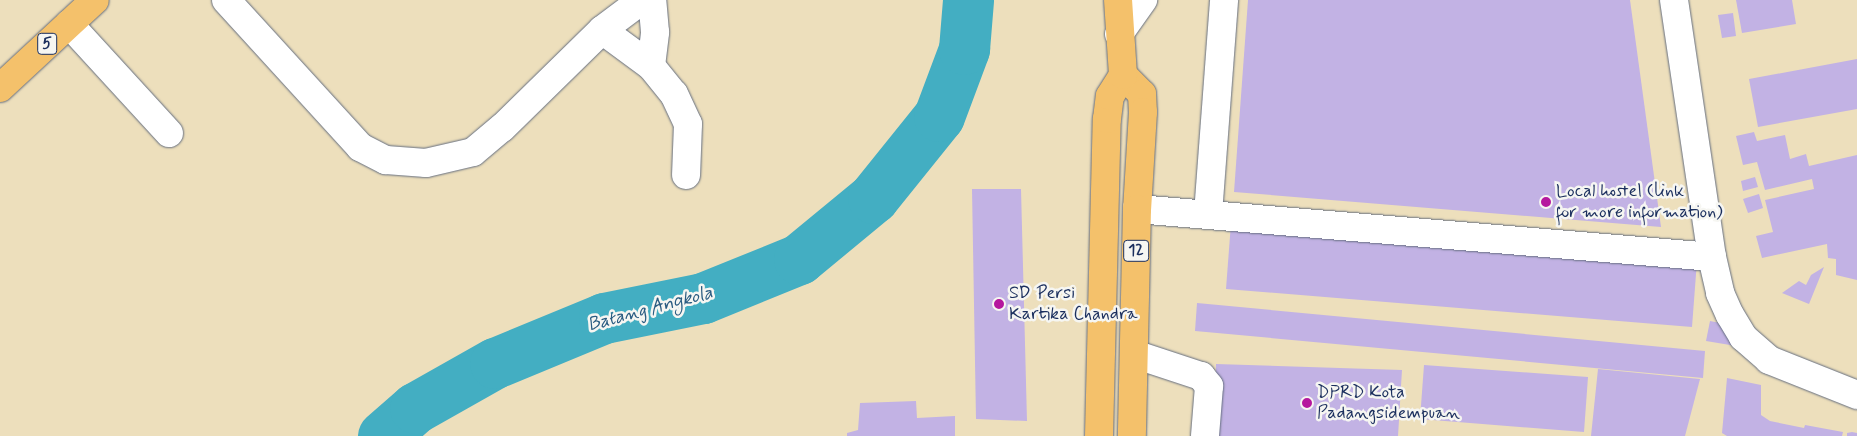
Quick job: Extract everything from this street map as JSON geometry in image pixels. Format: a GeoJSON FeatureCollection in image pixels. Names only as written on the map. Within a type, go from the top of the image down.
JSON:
{"type":"FeatureCollection","features":[{"type":"Feature","properties":{"kind":"highway","name":"5"},"geometry":{"type":"LineString","coordinates":[[0,88],[94,0]]}},
{"type":"Feature","properties":{"kind":"highway"},"geometry":{"type":"LineString","coordinates":[[1118,0],[1123,75]]}},
{"type":"Feature","properties":{"kind":"highway","name":"12"},"geometry":{"type":"LineString","coordinates":[[1100,436],[1108,118],[1110,96],[1123,75],[1142,94],[1142,136],[1137,209],[1132,436]]}},
{"type":"Feature","properties":{"kind":"street"},"geometry":{"type":"LineString","coordinates":[[226,0],[360,147],[386,160],[426,163],[473,152],[502,128],[602,30],[642,0]]}},
{"type":"Feature","properties":{"kind":"street"},"geometry":{"type":"LineString","coordinates":[[651,66],[655,32],[652,0]]}},
{"type":"Feature","properties":{"kind":"street"},"geometry":{"type":"LineString","coordinates":[[1119,34],[1143,0]]}},
{"type":"Feature","properties":{"kind":"street"},"geometry":{"type":"LineString","coordinates":[[1208,214],[1224,0]]}},
{"type":"Feature","properties":{"kind":"street"},"geometry":{"type":"LineString","coordinates":[[1674,0],[1712,257],[1720,293],[1730,315],[1743,337],[1756,351],[1769,360],[1857,395]]}},
{"type":"Feature","properties":{"kind":"street"},"geometry":{"type":"LineString","coordinates":[[68,24],[169,133]]}},
{"type":"Feature","properties":{"kind":"street"},"geometry":{"type":"LineString","coordinates":[[602,30],[651,66],[674,94],[688,124],[686,175]]}},
{"type":"Feature","properties":{"kind":"street"},"geometry":{"type":"LineString","coordinates":[[1137,209],[1712,257]]}},
{"type":"Feature","properties":{"kind":"street"},"geometry":{"type":"LineString","coordinates":[[1134,354],[1201,376],[1208,386],[1205,436]]}},
{"type":"Feature","properties":{"kind":"building"},"geometry":{"type":"Polygon","coordinates":[[[1248,0],[1630,0],[1661,227],[1234,192],[1248,0]]]}},
{"type":"Feature","properties":{"kind":"building"},"geometry":{"type":"Polygon","coordinates":[[[1736,0],[1792,0],[1796,24],[1742,33],[1736,0]]]}},
{"type":"Feature","properties":{"kind":"building"},"geometry":{"type":"Polygon","coordinates":[[[1733,13],[1736,36],[1722,38],[1718,15],[1733,13]]]}},
{"type":"Feature","properties":{"kind":"building"},"geometry":{"type":"Polygon","coordinates":[[[1857,59],[1857,109],[1758,127],[1749,79],[1857,59]]]}},
{"type":"Feature","properties":{"kind":"building"},"geometry":{"type":"Polygon","coordinates":[[[1754,132],[1757,141],[1785,135],[1790,159],[1806,154],[1809,166],[1857,155],[1857,280],[1836,275],[1836,259],[1828,258],[1827,244],[1762,258],[1756,236],[1773,232],[1765,200],[1814,189],[1812,179],[1765,190],[1757,162],[1743,165],[1736,136],[1754,132]]]}},
{"type":"Feature","properties":{"kind":"building"},"geometry":{"type":"Polygon","coordinates":[[[1755,177],[1758,187],[1743,191],[1741,181],[1755,177]]]}},
{"type":"Feature","properties":{"kind":"building","name":"SD Persi Kartika Chandra"},"geometry":{"type":"Polygon","coordinates":[[[972,189],[1021,189],[1027,421],[976,419],[972,189]]]}},
{"type":"Feature","properties":{"kind":"building"},"geometry":{"type":"Polygon","coordinates":[[[1759,194],[1763,208],[1748,213],[1743,199],[1759,194]]]}},
{"type":"Feature","properties":{"kind":"building"},"geometry":{"type":"Polygon","coordinates":[[[1231,223],[1697,261],[1692,327],[1226,289],[1231,223]]]}},
{"type":"Feature","properties":{"kind":"building"},"geometry":{"type":"Polygon","coordinates":[[[1824,267],[1809,304],[1782,293],[1799,281],[1806,285],[1811,275],[1824,267]]]}},
{"type":"Feature","properties":{"kind":"building"},"geometry":{"type":"Polygon","coordinates":[[[1197,303],[1705,351],[1703,378],[1195,331],[1197,303]]]}},
{"type":"Feature","properties":{"kind":"building"},"geometry":{"type":"Polygon","coordinates":[[[1710,321],[1730,325],[1736,346],[1706,341],[1710,321]]]}},
{"type":"Feature","properties":{"kind":"building","name":"DPRD Kota Padangsidempuan"},"geometry":{"type":"Polygon","coordinates":[[[1216,364],[1402,370],[1398,436],[1214,436],[1216,364]]]}},
{"type":"Feature","properties":{"kind":"building"},"geometry":{"type":"Polygon","coordinates":[[[1424,365],[1588,377],[1584,432],[1420,419],[1424,365]]]}},
{"type":"Feature","properties":{"kind":"building"},"geometry":{"type":"Polygon","coordinates":[[[1598,369],[1700,379],[1685,436],[1591,436],[1598,369]]]}},
{"type":"Feature","properties":{"kind":"building"},"geometry":{"type":"Polygon","coordinates":[[[1727,378],[1761,385],[1761,415],[1770,421],[1804,428],[1805,425],[1843,432],[1842,436],[1727,436],[1722,433],[1727,378]]]}},
{"type":"Feature","properties":{"kind":"building"},"geometry":{"type":"Polygon","coordinates":[[[916,401],[917,418],[955,416],[955,436],[847,436],[847,433],[858,430],[860,403],[916,401]]]}},
{"type":"Feature","properties":{"kind":"building"},"geometry":{"type":"Polygon","coordinates":[[[1847,433],[1857,433],[1857,436],[1847,436],[1847,433]]]}},
{"type":"Feature","properties":{"kind":"waterway","name":"Batang Angkola"},"geometry":{"type":"LineString","coordinates":[[383,436],[415,408],[495,363],[604,318],[703,298],[799,259],[873,198],[939,116],[964,49],[968,0]]}},
{"type":"Feature","properties":{"kind":"place","name":"Local hostel (link for more information)"},"geometry":{"type":"Point","coordinates":[1546,202]}},
{"type":"Feature","properties":{"kind":"place","name":"SD Persi Kartika Chandra"},"geometry":{"type":"Point","coordinates":[999,304]}},
{"type":"Feature","properties":{"kind":"place","name":"DPRD Kota Padangsidempuan"},"geometry":{"type":"Point","coordinates":[1307,403]}}]}
